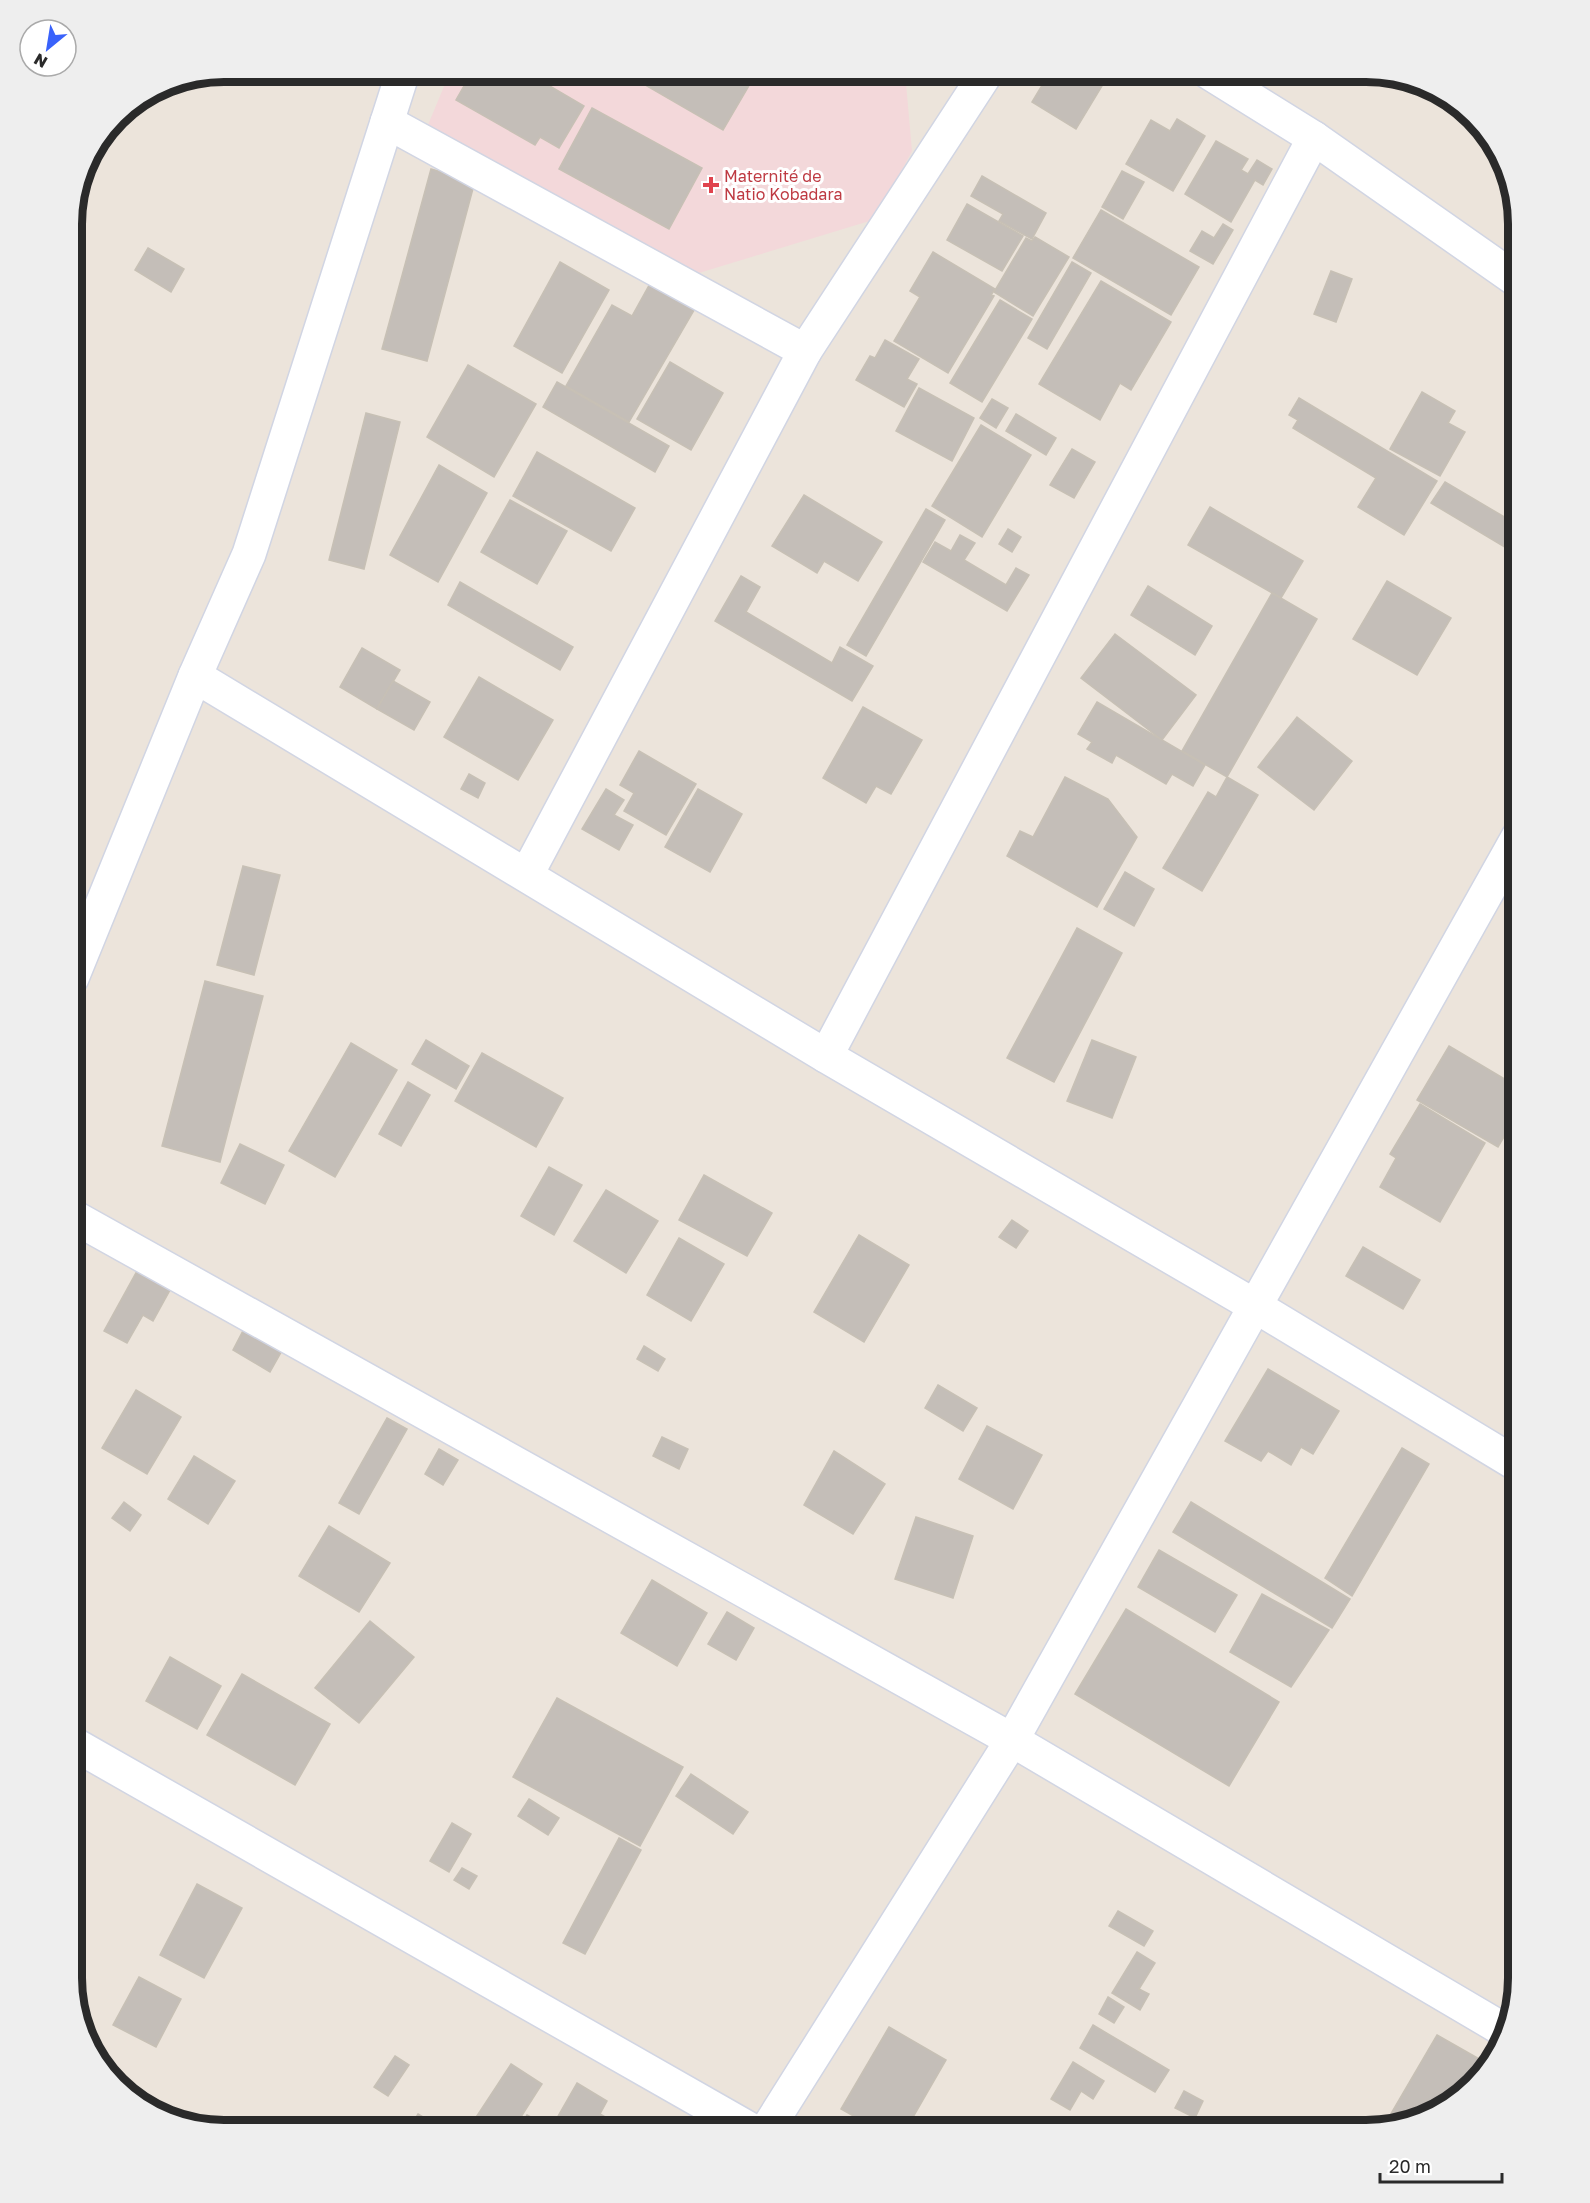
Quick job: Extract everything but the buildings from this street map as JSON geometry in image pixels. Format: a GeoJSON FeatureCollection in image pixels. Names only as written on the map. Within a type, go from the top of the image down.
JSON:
{"type":"FeatureCollection","features":[{"type":"Feature","properties":{"kind":"street"},"geometry":{"type":"LineString","coordinates":[[83,952],[195,676],[249,554],[399,83]]}},
{"type":"Feature","properties":{"kind":"street"},"geometry":{"type":"LineString","coordinates":[[527,874],[805,351],[980,83]]}},
{"type":"Feature","properties":{"kind":"street"},"geometry":{"type":"LineString","coordinates":[[1226,83],[1314,138],[1508,274]]}},
{"type":"Feature","properties":{"kind":"street"},"geometry":{"type":"LineString","coordinates":[[387,122],[805,351]]}},
{"type":"Feature","properties":{"kind":"street"},"geometry":{"type":"LineString","coordinates":[[826,1056],[1314,138]]}},
{"type":"Feature","properties":{"kind":"street"},"geometry":{"type":"LineString","coordinates":[[195,676],[826,1056],[1255,1306],[1508,1459]]}},
{"type":"Feature","properties":{"kind":"street"},"geometry":{"type":"LineString","coordinates":[[773,2120],[1012,1740],[1508,855]]}},
{"type":"Feature","properties":{"kind":"street"},"geometry":{"type":"LineString","coordinates":[[82,1222],[1012,1740],[1499,2027]]}},
{"type":"Feature","properties":{"kind":"street"},"geometry":{"type":"LineString","coordinates":[[82,1749],[734,2120]]}},
{"type":"Feature","properties":{"kind":"shaded area","name":"Maternité de Natio Kobadara"},"geometry":{"type":"Polygon","coordinates":[[[445,83],[906,83],[912,151],[876,219],[699,273],[425,132],[445,83]]]}},
{"type":"Feature","properties":{"kind":"place","name":"Maternité de Natio Kobadara"},"geometry":{"type":"Point","coordinates":[711,185]}}]}
